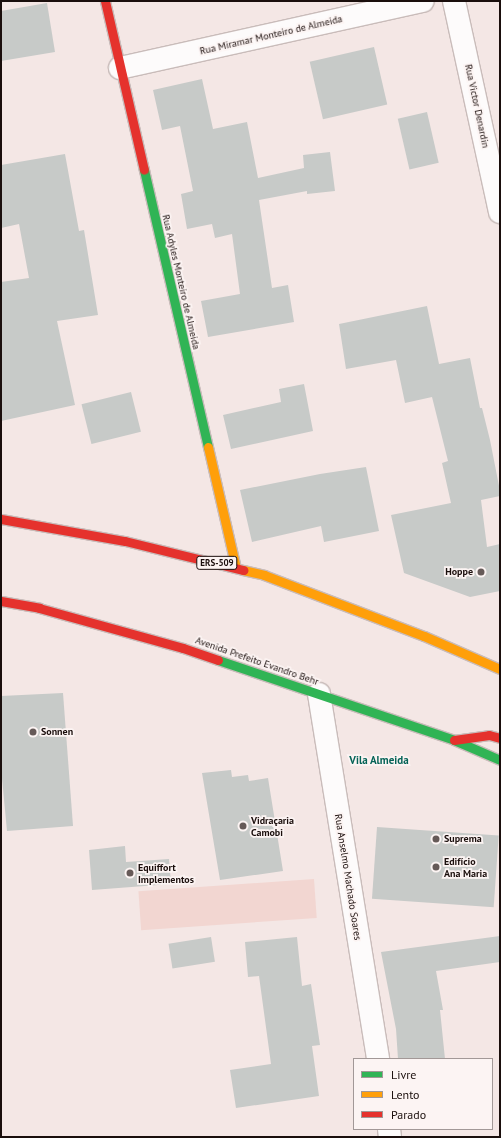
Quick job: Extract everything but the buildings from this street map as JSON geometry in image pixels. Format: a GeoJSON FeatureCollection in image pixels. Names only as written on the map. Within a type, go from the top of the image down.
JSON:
{"type":"FeatureCollection","features":[{"type":"Feature","properties":{"kind":"main road","name":"Rua Adyles Monteiro de Almeida"},"geometry":{"type":"LineString","coordinates":[[105,1],[236,568]]}},
{"type":"Feature","properties":{"kind":"main road","name":"ERS-509"},"geometry":{"type":"LineString","coordinates":[[1,519],[125,542],[264,575],[424,636],[500,669]]}},
{"type":"Feature","properties":{"kind":"main road","name":"Avenida Prefeito Evandro Behr"},"geometry":{"type":"LineString","coordinates":[[1,600],[39,608],[120,629],[184,648],[454,740],[500,760]]}},
{"type":"Feature","properties":{"kind":"main road"},"geometry":{"type":"LineString","coordinates":[[454,740],[489,735],[500,738]]}},
{"type":"Feature","properties":{"kind":"street","name":"Rua Miramar Monteiro de Almeida"},"geometry":{"type":"LineString","coordinates":[[120,68],[423,1]]}},
{"type":"Feature","properties":{"kind":"street","name":"Rua Victor Denardin"},"geometry":{"type":"LineString","coordinates":[[454,1],[500,212]]}},
{"type":"Feature","properties":{"kind":"street","name":"Rua Anselmo Machado Soares"},"geometry":{"type":"LineString","coordinates":[[319,694],[378,1058]]}},
{"type":"Feature","properties":{"kind":"shaded area"},"geometry":{"type":"Polygon","coordinates":[[[314,879],[317,918],[141,930],[138,891],[314,879]]]}},
{"type":"Feature","properties":{"kind":"traffic: fast"},"geometry":{"type":"LineString","coordinates":[[144,170],[208,447]]}},
{"type":"Feature","properties":{"kind":"traffic: fast"},"geometry":{"type":"LineString","coordinates":[[218,660],[454,740],[500,760]]}},
{"type":"Feature","properties":{"kind":"traffic: slow"},"geometry":{"type":"LineString","coordinates":[[208,447],[236,568]]}},
{"type":"Feature","properties":{"kind":"traffic: slow"},"geometry":{"type":"LineString","coordinates":[[243,570],[264,575],[424,636],[500,669]]}},
{"type":"Feature","properties":{"kind":"traffic: jam"},"geometry":{"type":"LineString","coordinates":[[105,1],[144,170]]}},
{"type":"Feature","properties":{"kind":"traffic: jam"},"geometry":{"type":"LineString","coordinates":[[1,519],[125,541],[243,570]]}},
{"type":"Feature","properties":{"kind":"traffic: jam"},"geometry":{"type":"LineString","coordinates":[[1,601],[39,608],[183,648],[218,660]]}},
{"type":"Feature","properties":{"kind":"traffic: jam"},"geometry":{"type":"LineString","coordinates":[[454,740],[489,735],[500,738]]}},
{"type":"Feature","properties":{"kind":"place","name":"Hoppe"},"geometry":{"type":"Point","coordinates":[481,572]}},
{"type":"Feature","properties":{"kind":"place","name":"Sonnen"},"geometry":{"type":"Point","coordinates":[33,732]}},
{"type":"Feature","properties":{"kind":"place","name":"Vidraçaria Camobi"},"geometry":{"type":"Point","coordinates":[243,826]}},
{"type":"Feature","properties":{"kind":"place","name":"Suprema"},"geometry":{"type":"Point","coordinates":[436,839]}},
{"type":"Feature","properties":{"kind":"place","name":"Edifício Ana Maria"},"geometry":{"type":"Point","coordinates":[436,867]}},
{"type":"Feature","properties":{"kind":"place","name":"Equiffort Implementos"},"geometry":{"type":"Point","coordinates":[130,873]}},
{"type":"Feature","properties":{"kind":"district","name":"Vila Almeida"},"geometry":{"type":"Point","coordinates":[379,760]}}]}
